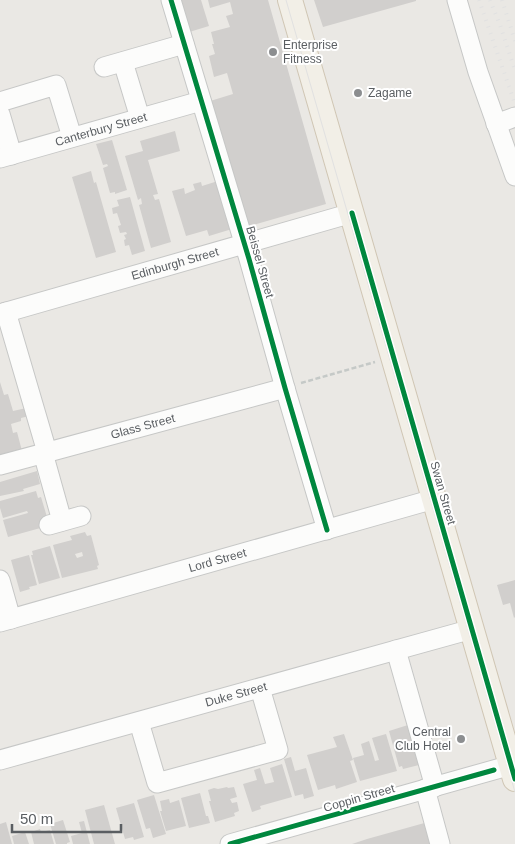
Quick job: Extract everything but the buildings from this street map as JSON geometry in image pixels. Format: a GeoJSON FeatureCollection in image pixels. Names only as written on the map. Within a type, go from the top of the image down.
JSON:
{"type":"FeatureCollection","features":[{"type":"Feature","properties":{"kind":"main road","name":"Swan Street"},"geometry":{"type":"LineString","coordinates":[[290,0],[514,770]]}},
{"type":"Feature","properties":{"kind":"street","name":"Beissel Street"},"geometry":{"type":"LineString","coordinates":[[171,0],[327,530]]}},
{"type":"Feature","properties":{"kind":"street"},"geometry":{"type":"LineString","coordinates":[[457,0],[478,72],[515,176]]}},
{"type":"Feature","properties":{"kind":"street"},"geometry":{"type":"LineString","coordinates":[[104,67],[184,44]]}},
{"type":"Feature","properties":{"kind":"street"},"geometry":{"type":"LineString","coordinates":[[123,62],[140,118]]}},
{"type":"Feature","properties":{"kind":"street"},"geometry":{"type":"LineString","coordinates":[[0,102],[56,85],[72,137]]}},
{"type":"Feature","properties":{"kind":"street","name":"Canterbury Street"},"geometry":{"type":"LineString","coordinates":[[6,157],[201,101]]}},
{"type":"Feature","properties":{"kind":"street"},"geometry":{"type":"LineString","coordinates":[[0,114],[6,157]]}},
{"type":"Feature","properties":{"kind":"street"},"geometry":{"type":"LineString","coordinates":[[496,124],[515,117]]}},
{"type":"Feature","properties":{"kind":"street","name":"Edinburgh Street"},"geometry":{"type":"LineString","coordinates":[[3,313],[352,213]]}},
{"type":"Feature","properties":{"kind":"street"},"geometry":{"type":"LineString","coordinates":[[3,313],[45,453],[55,523],[81,516]]}},
{"type":"Feature","properties":{"kind":"street","name":"Glass Street"},"geometry":{"type":"LineString","coordinates":[[0,466],[285,388]]}},
{"type":"Feature","properties":{"kind":"street","name":"Lord Street"},"geometry":{"type":"LineString","coordinates":[[6,620],[434,499]]}},
{"type":"Feature","properties":{"kind":"street"},"geometry":{"type":"LineString","coordinates":[[0,580],[6,620]]}},
{"type":"Feature","properties":{"kind":"street","name":"Duke Street"},"geometry":{"type":"LineString","coordinates":[[0,760],[472,629]]}},
{"type":"Feature","properties":{"kind":"street"},"geometry":{"type":"LineString","coordinates":[[396,650],[430,788],[440,844]]}},
{"type":"Feature","properties":{"kind":"street"},"geometry":{"type":"LineString","coordinates":[[138,722],[157,782],[278,750],[260,688]]}},
{"type":"Feature","properties":{"kind":"street","name":"Coppin Street"},"geometry":{"type":"LineString","coordinates":[[240,843],[430,788],[514,770]]}},
{"type":"Feature","properties":{"kind":"path"},"geometry":{"type":"LineString","coordinates":[[285,388],[393,357]]}},
{"type":"Feature","properties":{"kind":"tram line"},"geometry":{"type":"LineString","coordinates":[[286,0],[515,792]]}},
{"type":"Feature","properties":{"kind":"railway"},"geometry":{"type":"LineString","coordinates":[[479,0],[515,104]]}},
{"type":"Feature","properties":{"kind":"railway"},"geometry":{"type":"LineString","coordinates":[[490,0],[515,70]]}},
{"type":"Feature","properties":{"kind":"railway"},"geometry":{"type":"LineString","coordinates":[[502,0],[515,41]]}},
{"type":"Feature","properties":{"kind":"cycle path"},"geometry":{"type":"LineString","coordinates":[[171,0],[249,259],[327,530]]}},
{"type":"Feature","properties":{"kind":"cycle path"},"geometry":{"type":"LineString","coordinates":[[352,213],[515,779]]}},
{"type":"Feature","properties":{"kind":"cycle path"},"geometry":{"type":"LineString","coordinates":[[230,844],[494,770]]}},
{"type":"Feature","properties":{"kind":"place","name":"Enterprise Fitness"},"geometry":{"type":"Point","coordinates":[273,52]}},
{"type":"Feature","properties":{"kind":"place","name":"Zagame"},"geometry":{"type":"Point","coordinates":[358,93]}},
{"type":"Feature","properties":{"kind":"place","name":"Central Club Hotel"},"geometry":{"type":"Point","coordinates":[461,739]}}]}
